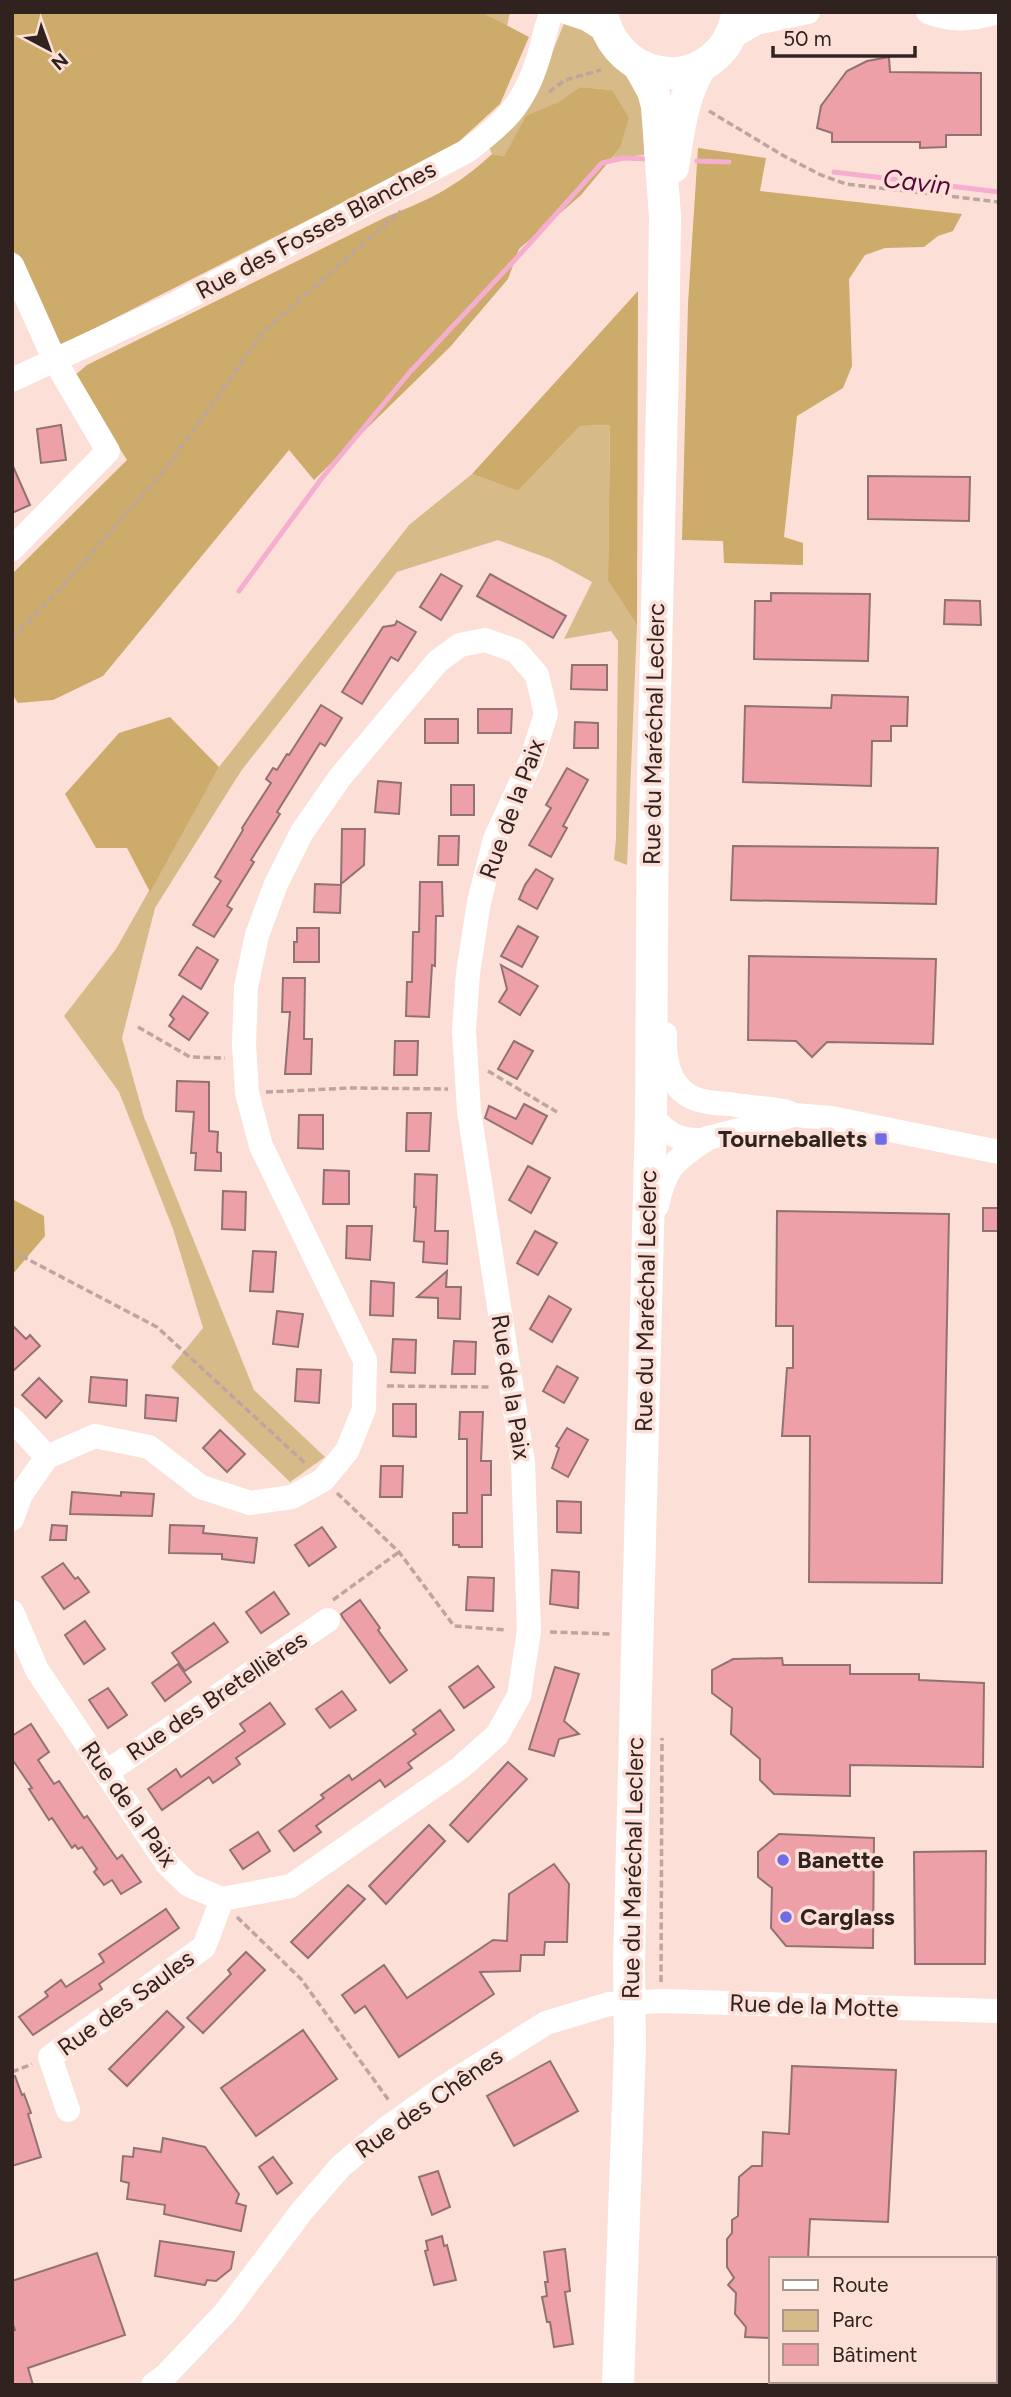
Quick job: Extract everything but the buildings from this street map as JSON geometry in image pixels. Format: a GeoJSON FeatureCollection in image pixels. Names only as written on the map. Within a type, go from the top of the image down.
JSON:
{"type":"FeatureCollection","features":[{"type":"Feature","properties":{"kind":"main road"},"geometry":{"type":"LineString","coordinates":[[604,22],[615,47],[639,66],[655,72],[679,73],[701,66],[720,51],[733,26]]}},
{"type":"Feature","properties":{"kind":"main road","name":"Rue du Maréchal Leclerc"},"geometry":{"type":"LineString","coordinates":[[618,2385],[651,1115],[654,729],[665,217],[657,106],[653,91],[639,66]]}},
{"type":"Feature","properties":{"kind":"main road","name":"Rue du Maréchal Leclerc"},"geometry":{"type":"LineString","coordinates":[[665,217],[684,103],[690,83],[701,66]]}},
{"type":"Feature","properties":{"kind":"street","name":"Rue des Fosses Blanches"},"geometry":{"type":"LineString","coordinates":[[12,380],[177,303],[467,151],[498,127],[521,101],[538,61],[552,12]]}},
{"type":"Feature","properties":{"kind":"street"},"geometry":{"type":"LineString","coordinates":[[566,12],[604,22]]}},
{"type":"Feature","properties":{"kind":"street"},"geometry":{"type":"LineString","coordinates":[[733,26],[808,12]]}},
{"type":"Feature","properties":{"kind":"street"},"geometry":{"type":"LineString","coordinates":[[928,12],[957,20],[984,17],[997,12]]}},
{"type":"Feature","properties":{"kind":"street"},"geometry":{"type":"LineString","coordinates":[[12,265],[55,360],[108,451],[12,549]]}},
{"type":"Feature","properties":{"kind":"street","name":"Rue de la Paix"},"geometry":{"type":"LineString","coordinates":[[12,1612],[37,1670],[168,1865],[189,1885],[222,1899],[291,1886],[460,1768],[497,1735],[519,1696],[529,1631],[523,1463],[467,1089],[464,1031],[468,973],[479,902],[495,839],[531,761],[546,714],[537,675],[516,651],[485,640],[460,645],[438,661],[341,776],[302,832],[276,884],[257,936],[246,987],[247,1093],[261,1146],[365,1360],[364,1409],[347,1451],[323,1480],[292,1497],[250,1503],[201,1488],[149,1447],[95,1436],[47,1457]]}},
{"type":"Feature","properties":{"kind":"street"},"geometry":{"type":"LineString","coordinates":[[654,729],[668,821],[666,1062],[677,1086],[696,1099],[783,1111],[794,1115],[831,1118],[999,1152]]}},
{"type":"Feature","properties":{"kind":"street"},"geometry":{"type":"LineString","coordinates":[[651,1115],[661,1128],[689,1141],[794,1115]]}},
{"type":"Feature","properties":{"kind":"street"},"geometry":{"type":"LineString","coordinates":[[648,1237],[667,1172],[673,1163],[709,1138]]}},
{"type":"Feature","properties":{"kind":"street"},"geometry":{"type":"LineString","coordinates":[[12,1419],[47,1457],[21,1494],[12,1519]]}},
{"type":"Feature","properties":{"kind":"street","name":"Rue des Bretellières"},"geometry":{"type":"LineString","coordinates":[[107,1772],[328,1620]]}},
{"type":"Feature","properties":{"kind":"street","name":"Rue des Saules"},"geometry":{"type":"LineString","coordinates":[[68,2110],[50,2057],[204,1947],[222,1899]]}},
{"type":"Feature","properties":{"kind":"street","name":"Rue de la Motte"},"geometry":{"type":"LineString","coordinates":[[630,2002],[999,2011]]}},
{"type":"Feature","properties":{"kind":"street","name":"Rue des Chênes"},"geometry":{"type":"LineString","coordinates":[[153,2385],[225,2313],[302,2211],[341,2166],[443,2088],[546,2023],[609,2004],[630,2002]]}},
{"type":"Feature","properties":{"kind":"path"},"geometry":{"type":"LineString","coordinates":[[547,94],[565,80],[601,70]]}},
{"type":"Feature","properties":{"kind":"path"},"geometry":{"type":"LineString","coordinates":[[704,104],[715,116],[784,156],[846,184],[999,202]]}},
{"type":"Feature","properties":{"kind":"path"},"geometry":{"type":"LineString","coordinates":[[12,638],[62,587],[168,466],[264,331],[410,204]]}},
{"type":"Feature","properties":{"kind":"path"},"geometry":{"type":"LineString","coordinates":[[138,1027],[190,1057],[245,1059]]}},
{"type":"Feature","properties":{"kind":"path"},"geometry":{"type":"LineString","coordinates":[[466,1057],[557,1112]]}},
{"type":"Feature","properties":{"kind":"path"},"geometry":{"type":"LineString","coordinates":[[247,1093],[349,1088],[467,1089]]}},
{"type":"Feature","properties":{"kind":"path"},"geometry":{"type":"LineString","coordinates":[[12,1251],[157,1327],[399,1552],[454,1626],[637,1635]]}},
{"type":"Feature","properties":{"kind":"path"},"geometry":{"type":"LineString","coordinates":[[364,1385],[439,1388],[510,1384]]}},
{"type":"Feature","properties":{"kind":"path"},"geometry":{"type":"LineString","coordinates":[[328,1620],[323,1607],[399,1552]]}},
{"type":"Feature","properties":{"kind":"path"},"geometry":{"type":"LineString","coordinates":[[662,1731],[662,2001]]}},
{"type":"Feature","properties":{"kind":"path"},"geometry":{"type":"LineString","coordinates":[[222,1899],[248,1930],[301,1979],[401,2118]]}},
{"type":"Feature","properties":{"kind":"green space"},"geometry":{"type":"Polygon","coordinates":[[[481,12],[510,12],[507,26],[481,12]]]}},
{"type":"Feature","properties":{"kind":"green space"},"geometry":{"type":"Polygon","coordinates":[[[565,21],[591,32],[602,51],[638,88],[646,126],[644,155],[612,158],[620,148],[612,90],[580,87],[558,102],[526,117],[504,156],[492,154],[487,143],[546,68],[565,21]]]}},
{"type":"Feature","properties":{"kind":"green space"},"geometry":{"type":"Polygon","coordinates":[[[610,425],[608,581],[637,625],[627,865],[614,860],[618,641],[611,631],[564,639],[592,582],[550,559],[498,540],[397,572],[241,771],[155,908],[122,1038],[144,1117],[254,1390],[325,1457],[290,1482],[171,1367],[203,1328],[173,1229],[119,1092],[64,1016],[116,949],[219,767],[409,525],[472,474],[518,491],[580,426],[610,425]]]}},
{"type":"Feature","properties":{"kind":"shaded area"},"geometry":{"type":"Polygon","coordinates":[[[12,12],[481,12],[529,37],[500,104],[454,146],[60,346],[12,247],[12,12]]]}},
{"type":"Feature","properties":{"kind":"shaded area"},"geometry":{"type":"Polygon","coordinates":[[[580,87],[612,90],[629,118],[620,148],[581,195],[519,249],[508,279],[450,347],[314,480],[289,450],[103,676],[53,700],[18,703],[12,694],[12,574],[127,460],[74,376],[87,365],[431,197],[467,175],[492,154],[504,156],[526,116],[558,102],[580,87]]]}},
{"type":"Feature","properties":{"kind":"shaded area"},"geometry":{"type":"Polygon","coordinates":[[[698,148],[766,158],[760,191],[962,214],[953,231],[938,236],[924,247],[885,248],[865,255],[849,279],[852,366],[843,388],[797,416],[784,537],[803,543],[803,565],[724,563],[723,541],[682,540],[688,304],[698,148]]]}},
{"type":"Feature","properties":{"kind":"shaded area"},"geometry":{"type":"Polygon","coordinates":[[[638,291],[637,625],[608,581],[610,425],[580,426],[518,491],[472,474],[638,291]]]}},
{"type":"Feature","properties":{"kind":"shaded area"},"geometry":{"type":"Polygon","coordinates":[[[170,717],[219,767],[150,892],[127,848],[96,848],[65,794],[119,733],[170,717]]]}},
{"type":"Feature","properties":{"kind":"shaded area"},"geometry":{"type":"Polygon","coordinates":[[[12,1199],[44,1216],[45,1236],[12,1275],[12,1199]]]}},
{"type":"Feature","properties":{"kind":"waterway"},"geometry":{"type":"LineString","coordinates":[[239,591],[322,478],[410,372],[602,163],[623,158],[648,159]]}},
{"type":"Feature","properties":{"kind":"waterway","name":"Cavin"},"geometry":{"type":"LineString","coordinates":[[697,161],[729,162]]}},
{"type":"Feature","properties":{"kind":"waterway","name":"Cavin"},"geometry":{"type":"LineString","coordinates":[[834,172],[999,192]]}},
{"type":"Feature","properties":{"kind":"place","name":"Tourneballets"},"geometry":{"type":"Point","coordinates":[881,1139]}},
{"type":"Feature","properties":{"kind":"place","name":"Banette"},"geometry":{"type":"Point","coordinates":[783,1860]}},
{"type":"Feature","properties":{"kind":"place","name":"Carglass"},"geometry":{"type":"Point","coordinates":[786,1917]}}]}
